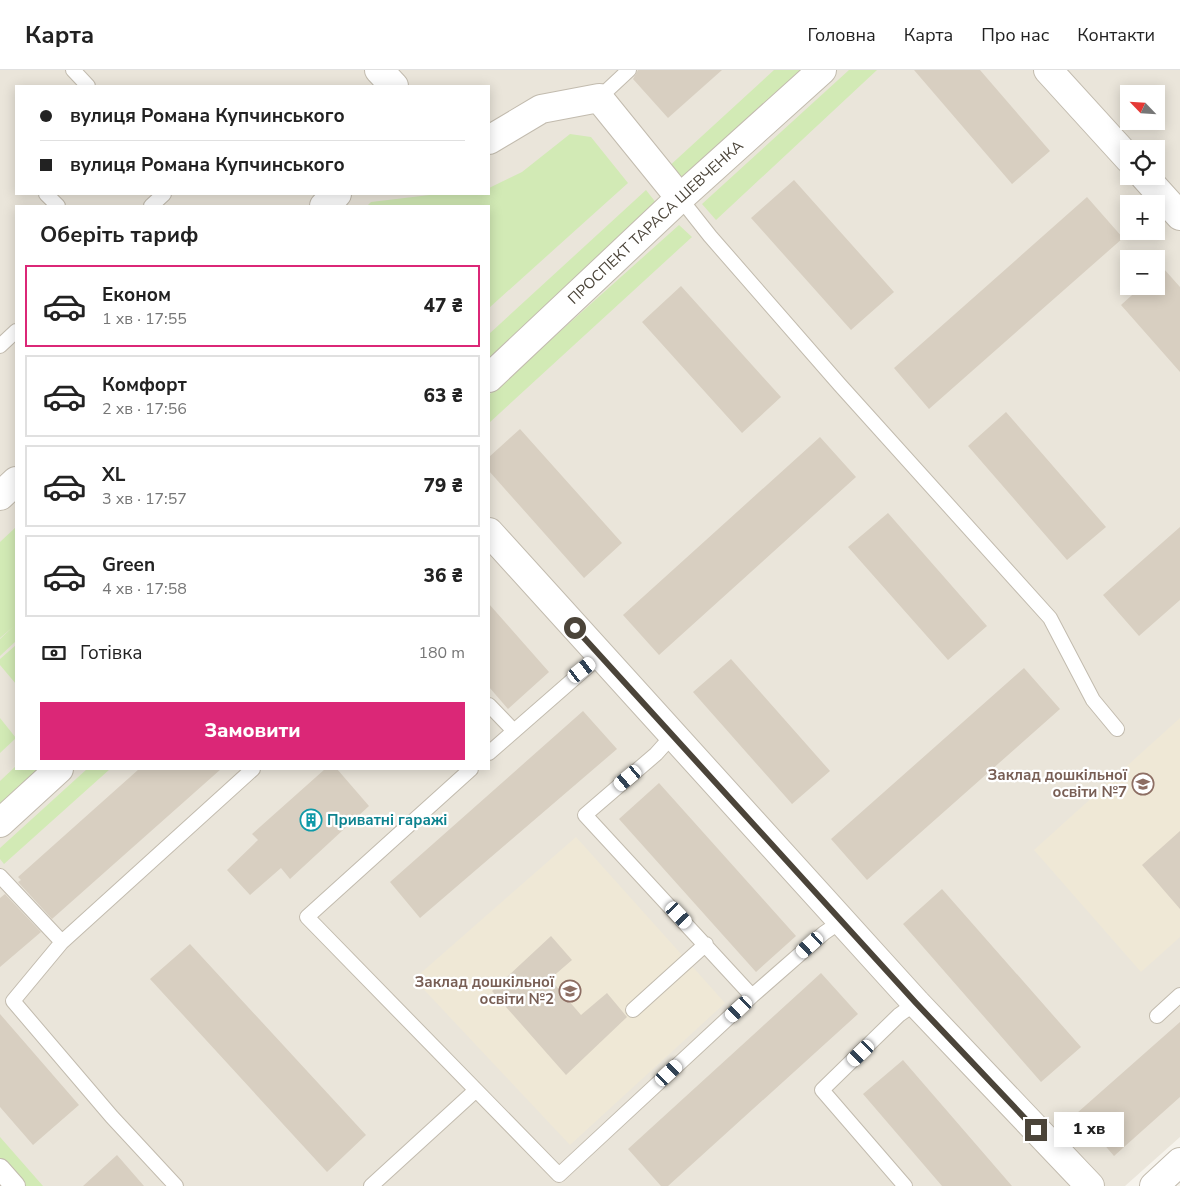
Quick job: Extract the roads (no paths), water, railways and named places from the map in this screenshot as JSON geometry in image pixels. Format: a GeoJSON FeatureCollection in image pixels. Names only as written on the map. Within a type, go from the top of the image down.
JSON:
{"type":"FeatureCollection","features":[{"type":"Feature","properties":{"kind":"street"},"geometry":{"type":"LineString","coordinates":[[379,70],[393,85]]}},
{"type":"Feature","properties":{"kind":"street","name":"ПРОСПЕКТ ТАРАСА ШЕВЧЕНКА"},"geometry":{"type":"LineString","coordinates":[[490,377],[680,198],[822,70]]}},
{"type":"Feature","properties":{"kind":"street"},"geometry":{"type":"LineString","coordinates":[[1048,70],[1120,149]]}},
{"type":"Feature","properties":{"kind":"street"},"geometry":{"type":"LineString","coordinates":[[490,139],[541,109],[599,98],[680,198]]}},
{"type":"Feature","properties":{"kind":"street"},"geometry":{"type":"LineString","coordinates":[[1152,185],[1180,216]]}},
{"type":"Feature","properties":{"kind":"street"},"geometry":{"type":"LineString","coordinates":[[325,205],[336,195]]}},
{"type":"Feature","properties":{"kind":"street"},"geometry":{"type":"LineString","coordinates":[[0,496],[15,483]]}},
{"type":"Feature","properties":{"kind":"street"},"geometry":{"type":"LineString","coordinates":[[490,533],[600,656],[843,920],[916,1003],[1090,1186]]}},
{"type":"Feature","properties":{"kind":"street"},"geometry":{"type":"LineString","coordinates":[[0,822],[59,770]]}},
{"type":"Feature","properties":{"kind":"street"},"geometry":{"type":"LineString","coordinates":[[1154,1186],[1180,1162]]}},
{"type":"Feature","properties":{"kind":"street"},"geometry":{"type":"LineString","coordinates":[[0,1169],[15,1186]]}},
{"type":"Feature","properties":{"kind":"lane"},"geometry":{"type":"LineString","coordinates":[[73,70],[87,85]]}},
{"type":"Feature","properties":{"kind":"lane"},"geometry":{"type":"LineString","coordinates":[[599,98],[628,70]]}},
{"type":"Feature","properties":{"kind":"lane"},"geometry":{"type":"LineString","coordinates":[[47,195],[57,205]]}},
{"type":"Feature","properties":{"kind":"lane"},"geometry":{"type":"LineString","coordinates":[[152,205],[163,195]]}},
{"type":"Feature","properties":{"kind":"lane"},"geometry":{"type":"LineString","coordinates":[[680,198],[710,236],[840,385],[1050,618],[1092,700],[1117,729]]}},
{"type":"Feature","properties":{"kind":"lane"},"geometry":{"type":"LineString","coordinates":[[0,346],[15,332]]}},
{"type":"Feature","properties":{"kind":"lane"},"geometry":{"type":"LineString","coordinates":[[490,752],[600,656]]}},
{"type":"Feature","properties":{"kind":"lane"},"geometry":{"type":"LineString","coordinates":[[490,706],[514,731]]}},
{"type":"Feature","properties":{"kind":"lane"},"geometry":{"type":"LineString","coordinates":[[673,735],[656,754],[585,815],[752,996]]}},
{"type":"Feature","properties":{"kind":"lane"},"geometry":{"type":"LineString","coordinates":[[176,1186],[112,1117],[13,1001],[62,942],[252,770]]}},
{"type":"Feature","properties":{"kind":"lane"},"geometry":{"type":"LineString","coordinates":[[470,770],[307,917],[559,1175],[752,996],[824,933],[843,920]]}},
{"type":"Feature","properties":{"kind":"lane"},"geometry":{"type":"LineString","coordinates":[[0,876],[62,942]]}},
{"type":"Feature","properties":{"kind":"lane"},"geometry":{"type":"LineString","coordinates":[[633,1010],[706,944]]}},
{"type":"Feature","properties":{"kind":"lane"},"geometry":{"type":"LineString","coordinates":[[1157,1016],[1180,995]]}},
{"type":"Feature","properties":{"kind":"lane"},"geometry":{"type":"LineString","coordinates":[[905,1186],[822,1090],[899,1015],[916,1003]]}},
{"type":"Feature","properties":{"kind":"lane"},"geometry":{"type":"LineString","coordinates":[[372,1186],[475,1091]]}},
{"type":"Feature","properties":{"kind":"place","name":"Заклад дошкільної освіти №7"},"geometry":{"type":"Point","coordinates":[1143,784]}},
{"type":"Feature","properties":{"kind":"place","name":"Приватні гаражі"},"geometry":{"type":"Point","coordinates":[311,820]}},
{"type":"Feature","properties":{"kind":"place","name":"Заклад дошкільної освіти №2"},"geometry":{"type":"Point","coordinates":[570,991]}}]}
